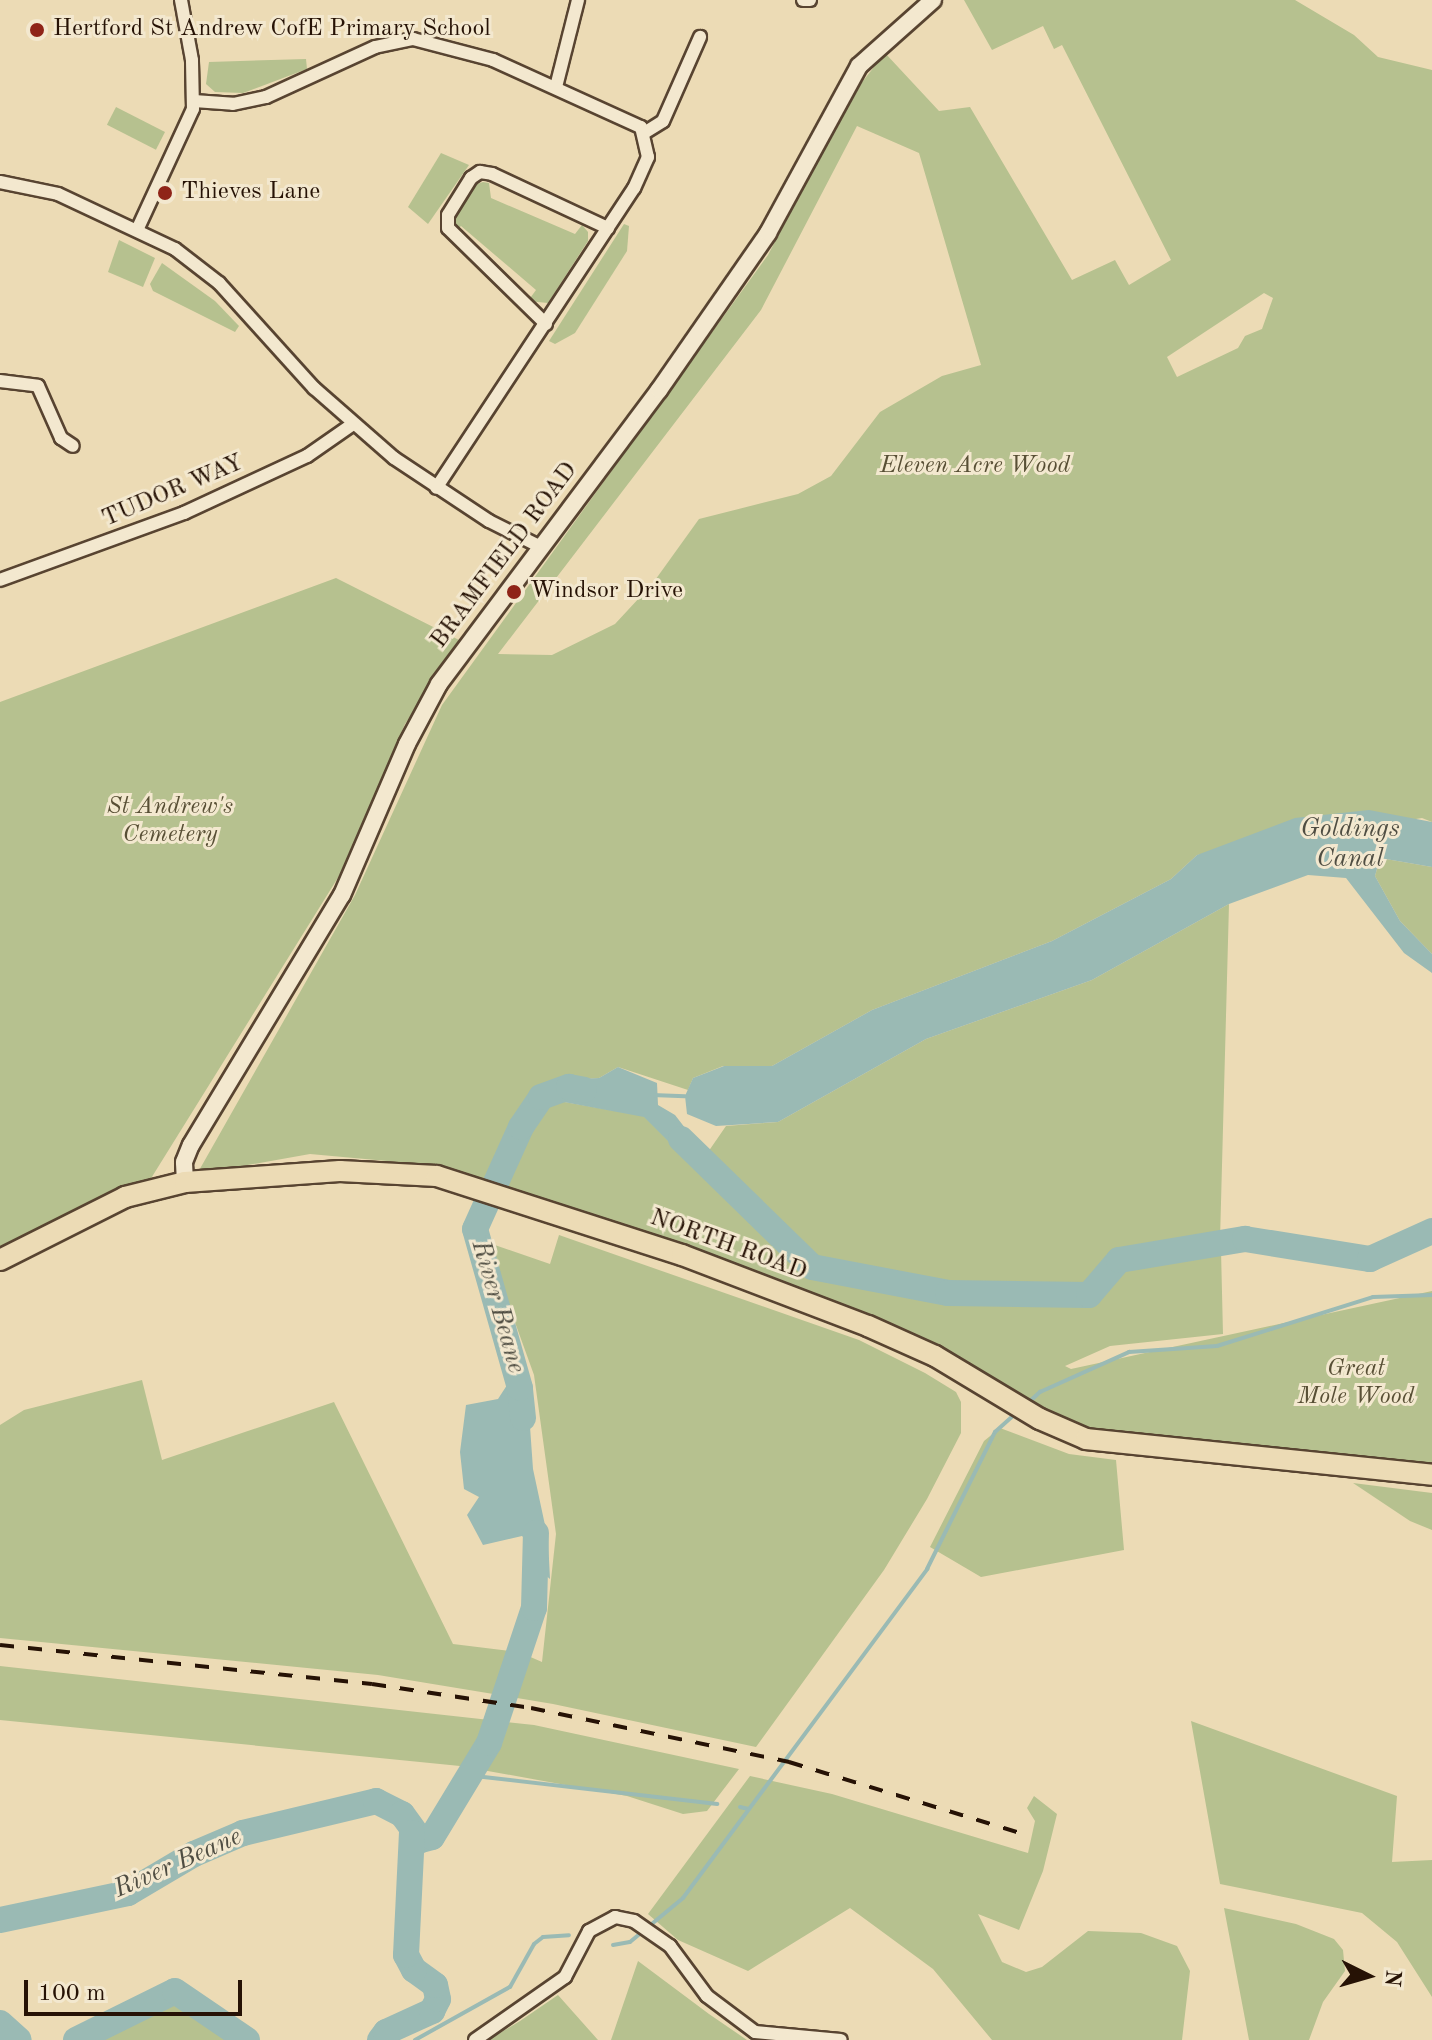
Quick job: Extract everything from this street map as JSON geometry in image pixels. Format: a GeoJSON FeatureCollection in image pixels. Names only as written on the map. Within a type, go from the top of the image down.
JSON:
{"type":"FeatureCollection","features":[{"type":"Feature","properties":{"kind":"main road","name":"NORTH ROAD"},"geometry":{"type":"LineString","coordinates":[[0,1260],[125,1197],[185,1182],[340,1171],[437,1176],[682,1255],[868,1326],[935,1356],[1008,1401],[1086,1439],[1123,1447],[1432,1475]]}},
{"type":"Feature","properties":{"kind":"street"},"geometry":{"type":"LineString","coordinates":[[138,228],[194,101],[181,0]]}},
{"type":"Feature","properties":{"kind":"street"},"geometry":{"type":"LineString","coordinates":[[556,87],[578,0]]}},
{"type":"Feature","properties":{"kind":"street"},"geometry":{"type":"LineString","coordinates":[[803,0],[810,0]]}},
{"type":"Feature","properties":{"kind":"street","name":"BRAMFIELD ROAD"},"geometry":{"type":"LineString","coordinates":[[185,1182],[184,1162],[191,1145],[342,895],[421,713],[768,233],[859,66],[933,0]]}},
{"type":"Feature","properties":{"kind":"street"},"geometry":{"type":"LineString","coordinates":[[644,133],[663,121],[700,37]]}},
{"type":"Feature","properties":{"kind":"street"},"geometry":{"type":"LineString","coordinates":[[194,101],[245,103],[286,89],[375,47],[413,39],[493,60],[629,119],[644,133],[645,165],[546,324],[436,488]]}},
{"type":"Feature","properties":{"kind":"street"},"geometry":{"type":"LineString","coordinates":[[546,324],[448,228],[448,215],[471,178],[480,172],[492,174],[608,228]]}},
{"type":"Feature","properties":{"kind":"street"},"geometry":{"type":"LineString","coordinates":[[0,182],[58,194],[138,228],[219,283],[353,424],[436,488],[543,548]]}},
{"type":"Feature","properties":{"kind":"street"},"geometry":{"type":"LineString","coordinates":[[0,381],[29,381],[38,386],[61,438],[73,446]]}},
{"type":"Feature","properties":{"kind":"street","name":"TUDOR WAY"},"geometry":{"type":"LineString","coordinates":[[0,580],[195,508],[307,456],[353,424]]}},
{"type":"Feature","properties":{"kind":"street"},"geometry":{"type":"LineString","coordinates":[[475,2040],[565,1977],[589,1931],[615,1917],[647,1930],[670,1946],[707,1996],[755,2032],[841,2040]]}},
{"type":"Feature","properties":{"kind":"green space"},"geometry":{"type":"Polygon","coordinates":[[[964,0],[1295,0],[1354,35],[1378,57],[1432,70],[1432,822],[1422,818],[1197,855],[1171,879],[1052,941],[872,1010],[772,1066],[723,1066],[693,1078],[688,1090],[618,1067],[599,1078],[558,1081],[532,1096],[508,1144],[523,1140],[553,1100],[644,1116],[799,1264],[846,1282],[959,1301],[1087,1301],[1122,1267],[1221,1250],[1223,1334],[1110,1346],[1065,1366],[1071,1369],[1432,1291],[1432,1467],[1083,1429],[1051,1419],[938,1351],[476,1179],[398,1162],[310,1154],[197,1174],[355,895],[442,705],[768,255],[852,95],[885,53],[939,111],[970,107],[1072,280],[1115,260],[1129,285],[1171,260],[1062,45],[1054,49],[1043,26],[992,50],[964,0]],[[857,126],[761,310],[498,654],[552,655],[615,624],[653,583],[699,519],[798,494],[831,476],[880,412],[942,376],[981,365],[919,153],[857,126]],[[1264,293],[1167,357],[1177,377],[1238,348],[1245,336],[1262,329],[1273,298],[1264,293]]]}},
{"type":"Feature","properties":{"kind":"green space"},"geometry":{"type":"Polygon","coordinates":[[[306,59],[307,69],[243,93],[215,92],[206,84],[209,62],[306,59]]]}},
{"type":"Feature","properties":{"kind":"green space"},"geometry":{"type":"Polygon","coordinates":[[[116,107],[165,132],[156,150],[107,125],[116,107]]]}},
{"type":"Feature","properties":{"kind":"green space"},"geometry":{"type":"Polygon","coordinates":[[[441,153],[469,165],[428,224],[408,207],[441,153]]]}},
{"type":"Feature","properties":{"kind":"green space"},"geometry":{"type":"Polygon","coordinates":[[[489,183],[491,198],[575,234],[582,225],[588,232],[588,241],[548,303],[528,301],[536,290],[461,226],[453,233],[450,215],[471,186],[489,183]]]}},
{"type":"Feature","properties":{"kind":"green space"},"geometry":{"type":"Polygon","coordinates":[[[624,224],[629,226],[627,251],[575,333],[555,344],[549,341],[624,224]]]}},
{"type":"Feature","properties":{"kind":"green space"},"geometry":{"type":"Polygon","coordinates":[[[119,240],[155,258],[143,287],[108,272],[119,240]]]}},
{"type":"Feature","properties":{"kind":"green space"},"geometry":{"type":"Polygon","coordinates":[[[162,263],[215,301],[239,326],[235,332],[153,291],[150,284],[162,263]]]}},
{"type":"Feature","properties":{"kind":"green space","name":"St Andrew's Cemetery"},"geometry":{"type":"Polygon","coordinates":[[[336,578],[461,641],[405,724],[339,876],[150,1180],[0,1248],[0,702],[336,578]]]}},
{"type":"Feature","properties":{"kind":"green space"},"geometry":{"type":"Polygon","coordinates":[[[1380,858],[1432,867],[1432,954],[1400,921],[1375,876],[1380,858]]]}},
{"type":"Feature","properties":{"kind":"green space"},"geometry":{"type":"Polygon","coordinates":[[[1229,904],[1220,1240],[1126,1249],[1085,1285],[974,1288],[925,1281],[838,1267],[814,1258],[708,1160],[706,1155],[726,1126],[778,1122],[926,1039],[1092,980],[1229,904]]]}},
{"type":"Feature","properties":{"kind":"green space"},"geometry":{"type":"Polygon","coordinates":[[[559,1235],[859,1340],[925,1373],[956,1392],[961,1402],[961,1433],[927,1499],[884,1570],[756,1747],[553,1704],[378,1675],[0,1638],[0,1425],[24,1410],[142,1380],[162,1460],[334,1402],[453,1644],[519,1652],[542,1662],[556,1534],[534,1375],[486,1242],[550,1264],[559,1235]]]}},
{"type":"Feature","properties":{"kind":"green space"},"geometry":{"type":"Polygon","coordinates":[[[1000,1428],[1069,1454],[1116,1460],[1124,1550],[981,1577],[930,1547],[984,1441],[1000,1428]]]}},
{"type":"Feature","properties":{"kind":"green space"},"geometry":{"type":"Polygon","coordinates":[[[1353,1483],[1432,1493],[1432,1530],[1410,1521],[1353,1483]]]}},
{"type":"Feature","properties":{"kind":"green space"},"geometry":{"type":"Polygon","coordinates":[[[0,1666],[534,1725],[739,1769],[707,1811],[683,1814],[627,1796],[460,1766],[0,1720],[0,1666]]]}},
{"type":"Feature","properties":{"kind":"green space"},"geometry":{"type":"Polygon","coordinates":[[[1191,1721],[1397,1796],[1392,1862],[1432,1860],[1432,1997],[1397,1942],[1362,1913],[1220,1884],[1191,1721]]]}},
{"type":"Feature","properties":{"kind":"green space"},"geometry":{"type":"Polygon","coordinates":[[[750,1776],[832,1794],[1028,1853],[1035,1821],[1027,1808],[1034,1796],[1057,1814],[1043,1871],[1019,1930],[978,1914],[1002,1962],[1026,1972],[1042,1967],[1088,1931],[1141,1933],[1177,1946],[1190,1971],[1182,2040],[992,2040],[933,1969],[850,1908],[748,1971],[678,1940],[648,1914],[750,1776]]]}},
{"type":"Feature","properties":{"kind":"green space"},"geometry":{"type":"Polygon","coordinates":[[[1224,1908],[1296,1924],[1334,1939],[1343,1950],[1345,1971],[1323,2002],[1309,2040],[1249,2040],[1224,1908]]]}},
{"type":"Feature","properties":{"kind":"green space"},"geometry":{"type":"Polygon","coordinates":[[[638,1961],[709,2014],[747,2040],[611,2040],[638,1961]]]}},
{"type":"Feature","properties":{"kind":"green space"},"geometry":{"type":"Polygon","coordinates":[[[558,1995],[598,2040],[488,2040],[520,2021],[558,1995]]]}},
{"type":"Feature","properties":{"kind":"green space"},"geometry":{"type":"Polygon","coordinates":[[[176,1999],[233,2040],[94,2040],[167,2000],[176,1999]]]}},
{"type":"Feature","properties":{"kind":"water","name":"Goldings Canal"},"geometry":{"type":"Polygon","coordinates":[[[1369,810],[1432,822],[1432,867],[1380,858],[1375,876],[1400,921],[1432,954],[1432,973],[1404,953],[1346,878],[1308,875],[1229,904],[1092,980],[926,1039],[778,1122],[716,1126],[687,1114],[685,1096],[693,1078],[724,1066],[772,1066],[872,1010],[1052,941],[1171,879],[1197,855],[1295,818],[1369,810]]]}},
{"type":"Feature","properties":{"kind":"water"},"geometry":{"type":"Polygon","coordinates":[[[618,1067],[657,1083],[658,1105],[675,1115],[706,1155],[700,1173],[644,1117],[553,1100],[548,1087],[558,1080],[599,1078],[618,1067]]]}},
{"type":"Feature","properties":{"kind":"water"},"geometry":{"type":"Polygon","coordinates":[[[509,1382],[527,1384],[533,1469],[548,1539],[550,1579],[531,1563],[532,1546],[522,1536],[483,1545],[467,1515],[479,1497],[464,1489],[460,1452],[466,1405],[498,1399],[509,1382]]]}},
{"type":"Feature","properties":{"kind":"waterway","name":"River Beane"},"geometry":{"type":"LineString","coordinates":[[523,1418],[520,1388],[475,1229],[521,1127],[541,1097],[569,1087],[584,1090]]}},
{"type":"Feature","properties":{"kind":"waterway"},"geometry":{"type":"LineString","coordinates":[[652,1095],[685,1096]]}},
{"type":"Feature","properties":{"kind":"waterway","name":"River Beane"},"geometry":{"type":"LineString","coordinates":[[681,1139],[812,1267],[948,1293],[1089,1295],[1119,1260],[1245,1239],[1370,1259],[1432,1231]]}},
{"type":"Feature","properties":{"kind":"waterway"},"geometry":{"type":"LineString","coordinates":[[1027,1404],[1040,1392],[1129,1352],[1217,1346],[1373,1297],[1432,1295]]}},
{"type":"Feature","properties":{"kind":"waterway"},"geometry":{"type":"LineString","coordinates":[[613,1945],[630,1942],[683,1898],[927,1569],[995,1432],[1017,1412]]}},
{"type":"Feature","properties":{"kind":"waterway","name":"River Beane"},"geometry":{"type":"LineString","coordinates":[[0,1920],[128,1893],[194,1854],[243,1833],[376,1801],[402,1814],[421,1840],[432,1837],[489,1743],[534,1608],[536,1533]]}},
{"type":"Feature","properties":{"kind":"waterway"},"geometry":{"type":"LineString","coordinates":[[466,1775],[717,1804]]}},
{"type":"Feature","properties":{"kind":"waterway"},"geometry":{"type":"LineString","coordinates":[[740,1807],[749,1809]]}},
{"type":"Feature","properties":{"kind":"waterway"},"geometry":{"type":"LineString","coordinates":[[380,2040],[386,2032],[432,2011],[438,1999],[435,1985],[414,1970],[406,1955],[412,1833]]}},
{"type":"Feature","properties":{"kind":"waterway"},"geometry":{"type":"LineString","coordinates":[[415,2040],[510,1987],[534,1944],[543,1937],[569,1935]]}},
{"type":"Feature","properties":{"kind":"waterway"},"geometry":{"type":"LineString","coordinates":[[76,2040],[175,1991],[247,2040]]}},
{"type":"Feature","properties":{"kind":"waterway"},"geometry":{"type":"LineString","coordinates":[[0,2023],[19,2040]]}},
{"type":"Feature","properties":{"kind":"railway"},"geometry":{"type":"LineString","coordinates":[[0,1645],[372,1684],[531,1708],[789,1762],[1027,1835]]}},
{"type":"Feature","properties":{"kind":"place","name":"Hertford St Andrew CofE Primary School"},"geometry":{"type":"Point","coordinates":[37,30]}},
{"type":"Feature","properties":{"kind":"place","name":"Thieves Lane"},"geometry":{"type":"Point","coordinates":[165,193]}},
{"type":"Feature","properties":{"kind":"place","name":"Windsor Drive"},"geometry":{"type":"Point","coordinates":[514,592]}},
{"type":"Feature","properties":{"kind":"park label","name":"Eleven Acre Wood"},"geometry":{"type":"Point","coordinates":[975,467]}},
{"type":"Feature","properties":{"kind":"park label","name":"Great Mole Wood"},"geometry":{"type":"Point","coordinates":[1356,1384]}}]}
